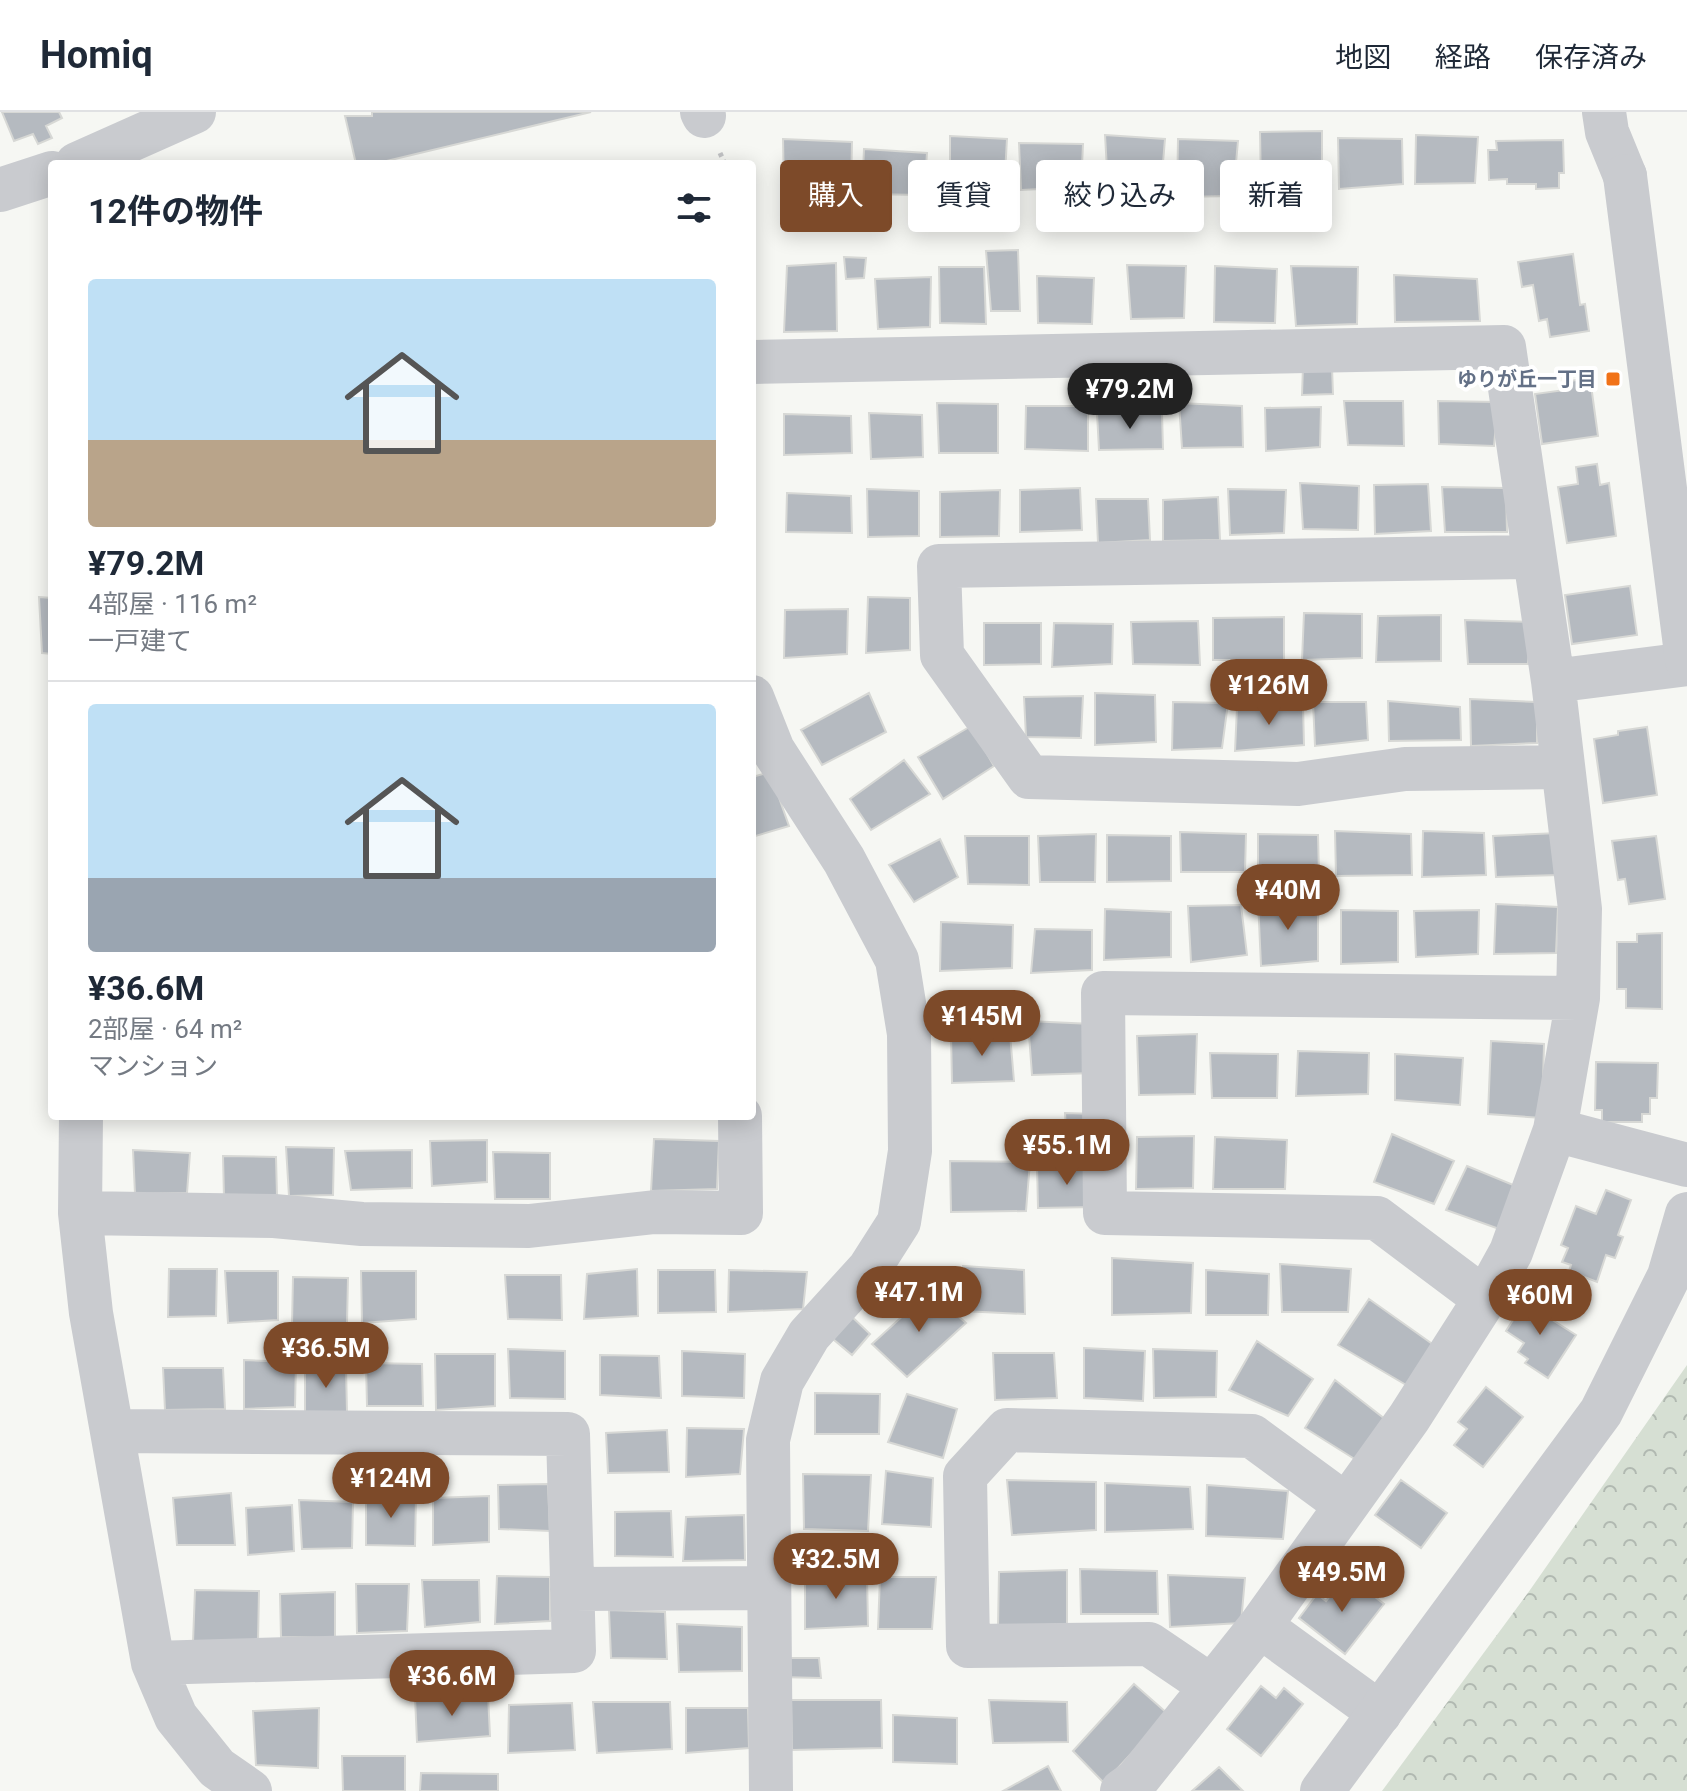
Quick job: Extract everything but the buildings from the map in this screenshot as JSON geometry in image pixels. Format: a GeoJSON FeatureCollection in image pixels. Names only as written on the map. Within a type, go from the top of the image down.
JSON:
{"type":"FeatureCollection","features":[{"type":"Feature","properties":{"kind":"street"},"geometry":{"type":"LineString","coordinates":[[86,160],[194,112]]}},
{"type":"Feature","properties":{"kind":"street"},"geometry":{"type":"LineString","coordinates":[[1553,681],[1687,662],[1626,187],[1607,132],[1604,112]]}},
{"type":"Feature","properties":{"kind":"street"},"geometry":{"type":"LineString","coordinates":[[1626,187],[1632,134],[1630,112]]}},
{"type":"Feature","properties":{"kind":"street"},"geometry":{"type":"LineString","coordinates":[[0,190],[48,174]]}},
{"type":"Feature","properties":{"kind":"street"},"geometry":{"type":"LineString","coordinates":[[756,362],[1504,347],[1553,681],[1580,909],[1578,998],[1555,1130],[1511,1252],[1485,1299],[1409,1418],[1260,1626],[1136,1781],[1122,1791]]}},
{"type":"Feature","properties":{"kind":"street"},"geometry":{"type":"LineString","coordinates":[[1534,557],[939,566],[942,655],[1029,777],[1298,784],[1405,769],[1562,767]]}},
{"type":"Feature","properties":{"kind":"street"},"geometry":{"type":"LineString","coordinates":[[756,707],[773,750],[844,860],[897,960],[909,1034],[910,1151],[899,1222],[869,1269],[809,1335],[782,1381],[768,1440],[771,1791]]}},
{"type":"Feature","properties":{"kind":"street"},"geometry":{"type":"LineString","coordinates":[[1485,1299],[1377,1218],[1105,1213],[1103,993],[1578,998]]}},
{"type":"Feature","properties":{"kind":"street"},"geometry":{"type":"LineString","coordinates":[[81,1120],[80,1213],[91,1313],[153,1663],[176,1717],[217,1768],[250,1791]]}},
{"type":"Feature","properties":{"kind":"street"},"geometry":{"type":"LineString","coordinates":[[80,1213],[274,1216],[362,1224],[529,1226],[655,1212],[741,1213],[740,1120]]}},
{"type":"Feature","properties":{"kind":"street"},"geometry":{"type":"LineString","coordinates":[[1555,1130],[1687,1165]]}},
{"type":"Feature","properties":{"kind":"street"},"geometry":{"type":"LineString","coordinates":[[1322,1791],[1601,1412],[1669,1276],[1687,1214]]}},
{"type":"Feature","properties":{"kind":"street"},"geometry":{"type":"LineString","coordinates":[[1211,1686],[1149,1644],[968,1646],[965,1476],[1007,1430],[1252,1436],[1346,1505]]}},
{"type":"Feature","properties":{"kind":"street"},"geometry":{"type":"LineString","coordinates":[[112,1431],[568,1434],[574,1651],[153,1663]]}},
{"type":"Feature","properties":{"kind":"street"},"geometry":{"type":"LineString","coordinates":[[572,1589],[769,1588]]}},
{"type":"Feature","properties":{"kind":"street"},"geometry":{"type":"LineString","coordinates":[[1260,1626],[1380,1713]]}},
{"type":"Feature","properties":{"kind":"green space"},"geometry":{"type":"Polygon","coordinates":[[[1687,1365],[1687,1791],[1382,1791],[1530,1590],[1687,1365]]]}},
{"type":"Feature","properties":{"kind":"place","name":"ゆりが丘一丁目"},"geometry":{"type":"Point","coordinates":[1613,379]}}]}
